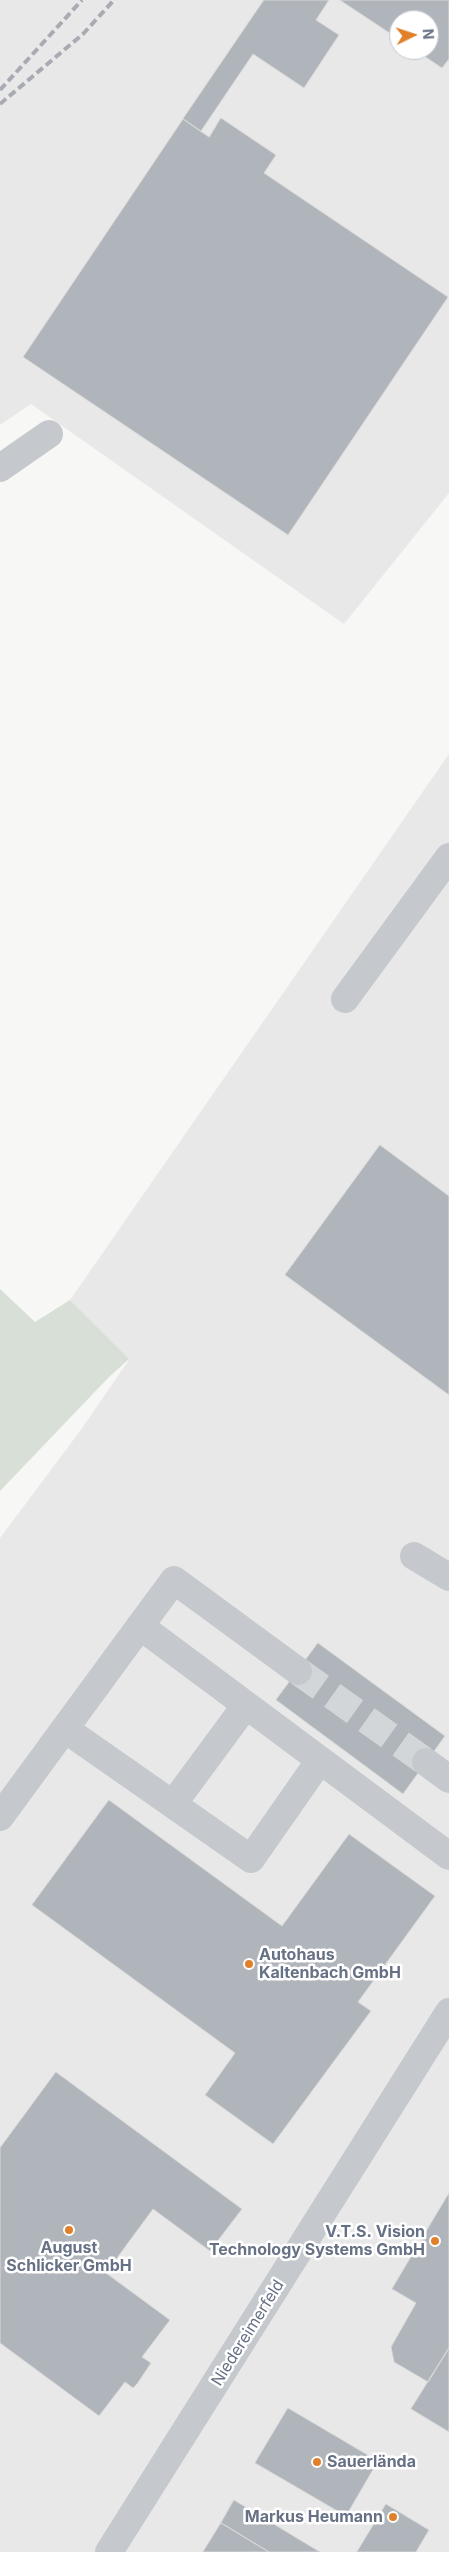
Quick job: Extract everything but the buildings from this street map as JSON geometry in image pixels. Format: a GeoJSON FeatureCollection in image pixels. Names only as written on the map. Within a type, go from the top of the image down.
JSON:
{"type":"FeatureCollection","features":[{"type":"Feature","properties":{"kind":"street"},"geometry":{"type":"LineString","coordinates":[[0,468],[49,434]]}},
{"type":"Feature","properties":{"kind":"street"},"geometry":{"type":"LineString","coordinates":[[345,999],[449,857]]}},
{"type":"Feature","properties":{"kind":"street"},"geometry":{"type":"LineString","coordinates":[[414,1556],[449,1577]]}},
{"type":"Feature","properties":{"kind":"street"},"geometry":{"type":"LineString","coordinates":[[0,1817],[174,1580],[298,1671]]}},
{"type":"Feature","properties":{"kind":"street"},"geometry":{"type":"LineString","coordinates":[[140,1626],[449,1856]]}},
{"type":"Feature","properties":{"kind":"street"},"geometry":{"type":"LineString","coordinates":[[173,1804],[246,1705]]}},
{"type":"Feature","properties":{"kind":"street"},"geometry":{"type":"LineString","coordinates":[[65,1729],[251,1859],[320,1760]]}},
{"type":"Feature","properties":{"kind":"street"},"geometry":{"type":"LineString","coordinates":[[426,1762],[449,1780]]}},
{"type":"Feature","properties":{"kind":"street","name":"Niedereimerfeld"},"geometry":{"type":"LineString","coordinates":[[109,2552],[449,2012]]}},
{"type":"Feature","properties":{"kind":"shaded area"},"geometry":{"type":"Polygon","coordinates":[[[0,0],[449,0],[449,493],[344,624],[31,404],[0,425],[0,0]]]}},
{"type":"Feature","properties":{"kind":"shaded area"},"geometry":{"type":"Polygon","coordinates":[[[449,754],[449,2552],[0,2552],[0,1538],[80,1431],[129,1360],[70,1300],[449,754]]]}},
{"type":"Feature","properties":{"kind":"shaded area"},"geometry":{"type":"Polygon","coordinates":[[[0,1289],[35,1322],[70,1300],[129,1359],[109,1377],[0,1491],[0,1289]]]}},
{"type":"Feature","properties":{"kind":"tunnel"},"geometry":{"type":"LineString","coordinates":[[298,1671],[426,1762]]}},
{"type":"Feature","properties":{"kind":"railway"},"geometry":{"type":"LineString","coordinates":[[0,90],[82,0]]}},
{"type":"Feature","properties":{"kind":"railway"},"geometry":{"type":"LineString","coordinates":[[0,104],[83,34],[114,0]]}},
{"type":"Feature","properties":{"kind":"place","name":"Autohaus Kaltenbach GmbH"},"geometry":{"type":"Point","coordinates":[249,1964]}},
{"type":"Feature","properties":{"kind":"place","name":"August Schlicker GmbH"},"geometry":{"type":"Point","coordinates":[69,2230]}},
{"type":"Feature","properties":{"kind":"place","name":"V.T.S. Vision Technology Systems GmbH"},"geometry":{"type":"Point","coordinates":[435,2241]}},
{"type":"Feature","properties":{"kind":"place","name":"Sauerlända"},"geometry":{"type":"Point","coordinates":[317,2462]}},
{"type":"Feature","properties":{"kind":"place","name":"Markus Heumann"},"geometry":{"type":"Point","coordinates":[393,2517]}}]}
